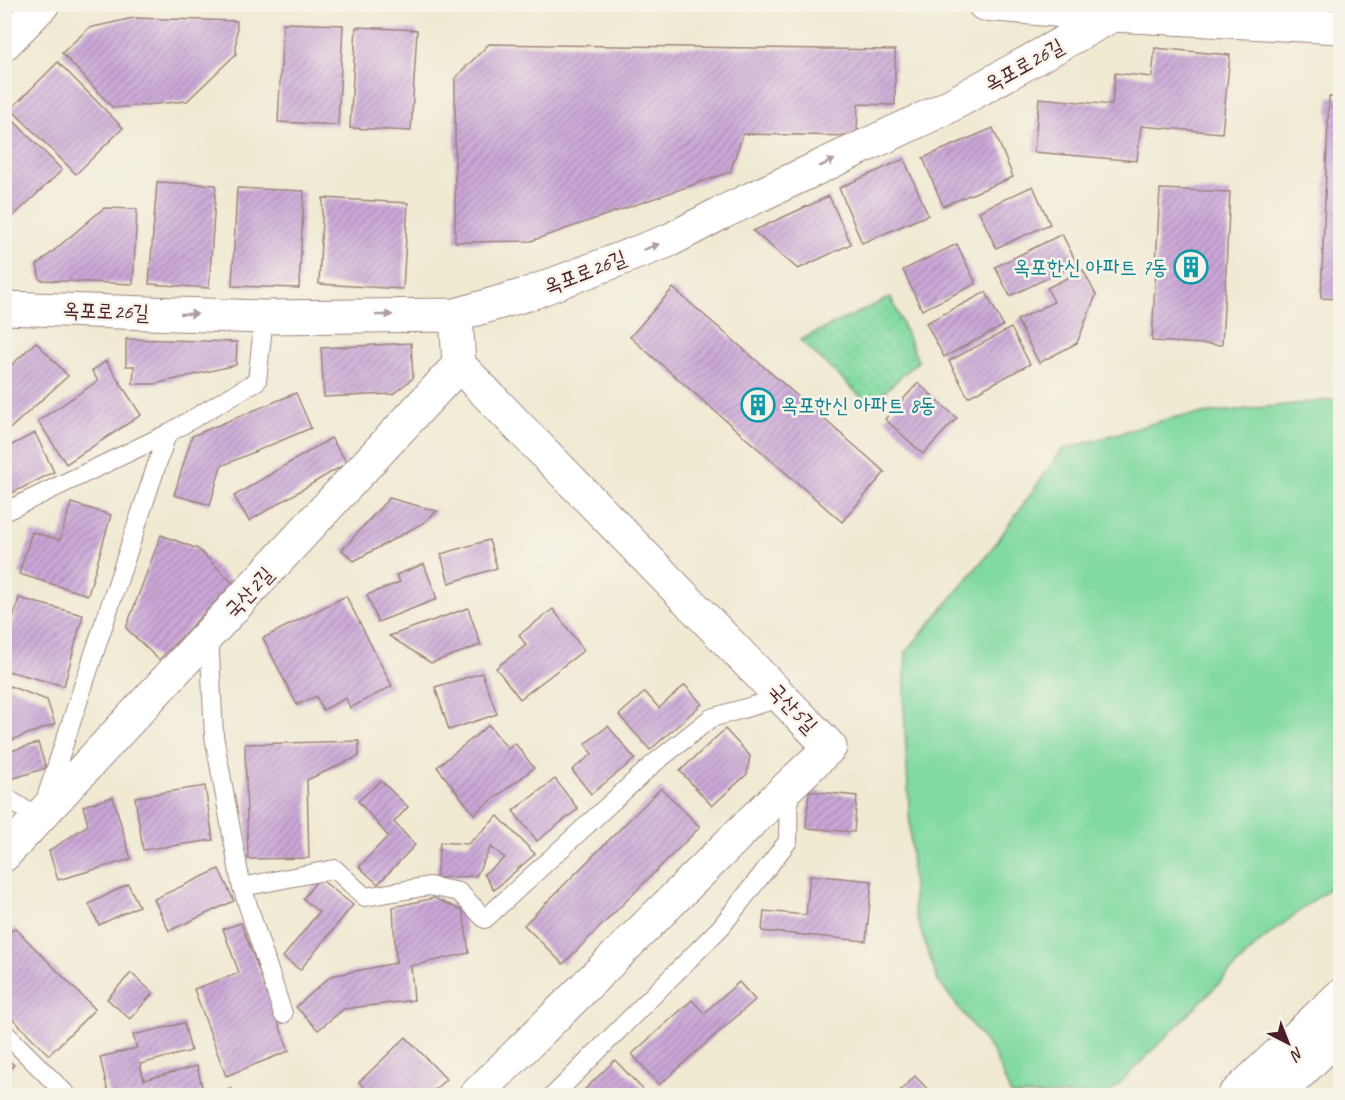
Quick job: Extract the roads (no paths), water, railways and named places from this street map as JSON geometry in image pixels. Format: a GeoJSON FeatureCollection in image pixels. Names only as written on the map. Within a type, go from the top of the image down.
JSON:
{"type":"FeatureCollection","features":[{"type":"Feature","properties":{"kind":"street"},"geometry":{"type":"LineString","coordinates":[[4,44],[43,4]]}},
{"type":"Feature","properties":{"kind":"street"},"geometry":{"type":"LineString","coordinates":[[984,4],[1113,15],[1188,12],[1341,27]]}},
{"type":"Feature","properties":{"kind":"street","name":"옥포로26길"},"geometry":{"type":"LineString","coordinates":[[4,308],[264,317],[456,315],[528,294],[670,240],[732,208],[944,109],[1113,15]]}},
{"type":"Feature","properties":{"kind":"street"},"geometry":{"type":"LineString","coordinates":[[456,315],[459,365]]}},
{"type":"Feature","properties":{"kind":"street","name":"국산2길"},"geometry":{"type":"LineString","coordinates":[[4,855],[459,365]]}},
{"type":"Feature","properties":{"kind":"street","name":"국산5길"},"geometry":{"type":"LineString","coordinates":[[459,365],[784,697],[830,747],[475,1095]]}},
{"type":"Feature","properties":{"kind":"street"},"geometry":{"type":"LineString","coordinates":[[1234,1095],[1341,996]]}},
{"type":"Feature","properties":{"kind":"street"},"geometry":{"type":"LineString","coordinates":[[1276,1095],[1341,1034]]}},
{"type":"Feature","properties":{"kind":"lane"},"geometry":{"type":"LineString","coordinates":[[4,512],[167,434],[257,381],[264,317]]}},
{"type":"Feature","properties":{"kind":"lane"},"geometry":{"type":"LineString","coordinates":[[4,796],[39,819],[167,434]]}},
{"type":"Feature","properties":{"kind":"lane"},"geometry":{"type":"LineString","coordinates":[[209,634],[214,736],[242,887],[283,1014]]}},
{"type":"Feature","properties":{"kind":"lane"},"geometry":{"type":"LineString","coordinates":[[242,887],[335,869],[365,897],[429,886],[459,892],[485,919],[652,765],[711,718],[784,697]]}},
{"type":"Feature","properties":{"kind":"lane"},"geometry":{"type":"LineString","coordinates":[[553,1095],[721,927],[788,841],[789,785]]}},
{"type":"Feature","properties":{"kind":"lane"},"geometry":{"type":"LineString","coordinates":[[4,1032],[68,1095]]}},
{"type":"Feature","properties":{"kind":"place","name":"옥포한신 아파트 7동"},"geometry":{"type":"Point","coordinates":[1191,267]}},
{"type":"Feature","properties":{"kind":"place","name":"옥포한신 아파트 8동"},"geometry":{"type":"Point","coordinates":[758,405]}}]}
